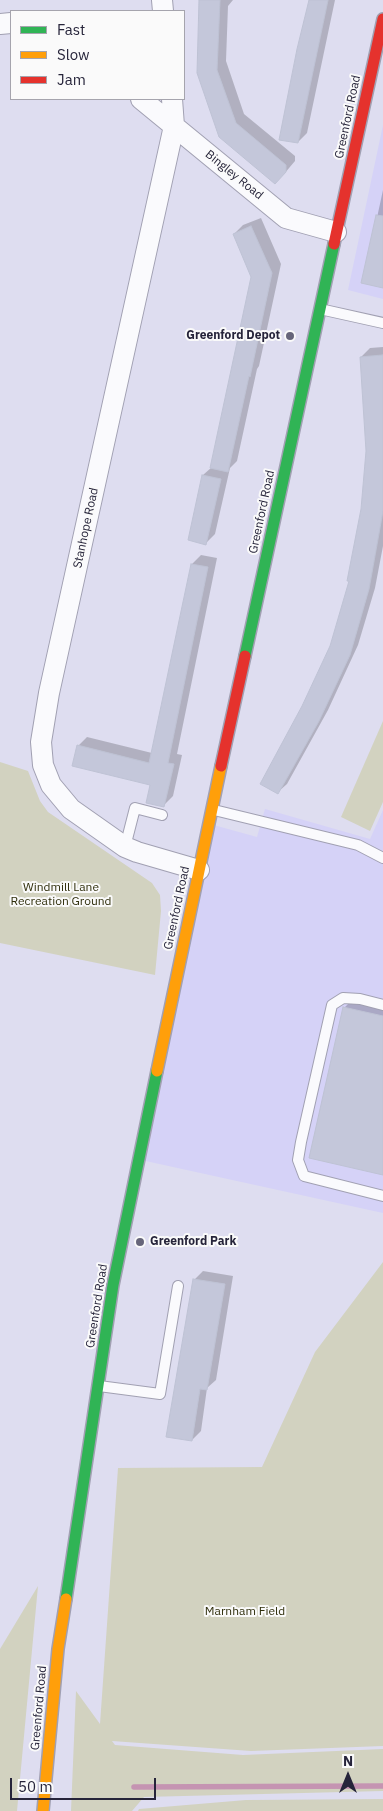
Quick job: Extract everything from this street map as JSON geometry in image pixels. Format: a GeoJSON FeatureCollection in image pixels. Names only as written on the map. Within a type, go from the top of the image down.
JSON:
{"type":"FeatureCollection","features":[{"type":"Feature","properties":{"kind":"main road","name":"Greenford Road"},"geometry":{"type":"LineString","coordinates":[[43,1811],[58,1649],[113,1285],[199,870],[336,232],[365,110],[383,19]]}},
{"type":"Feature","properties":{"kind":"street","name":"Bingley Road"},"geometry":{"type":"LineString","coordinates":[[142,100],[286,218],[336,232]]}},
{"type":"Feature","properties":{"kind":"street","name":"Stanhope Road"},"geometry":{"type":"LineString","coordinates":[[172,100],[174,126],[49,693],[41,742],[43,765],[52,785],[71,809],[125,847],[199,870]]}},
{"type":"Feature","properties":{"kind":"lane"},"geometry":{"type":"LineString","coordinates":[[320,308],[383,323]]}},
{"type":"Feature","properties":{"kind":"lane"},"geometry":{"type":"LineString","coordinates":[[125,847],[135,808],[162,815]]}},
{"type":"Feature","properties":{"kind":"lane"},"geometry":{"type":"LineString","coordinates":[[212,810],[358,845],[383,858]]}},
{"type":"Feature","properties":{"kind":"lane"},"geometry":{"type":"LineString","coordinates":[[383,1005],[360,999],[343,998],[332,1005],[298,1160],[304,1176],[383,1196]]}},
{"type":"Feature","properties":{"kind":"lane"},"geometry":{"type":"LineString","coordinates":[[98,1386],[160,1394],[178,1286]]}},
{"type":"Feature","properties":{"kind":"shaded area"},"geometry":{"type":"Polygon","coordinates":[[[383,125],[383,299],[348,290],[383,125]]]}},
{"type":"Feature","properties":{"kind":"shaded area"},"geometry":{"type":"Polygon","coordinates":[[[265,809],[370,839],[383,810],[383,1213],[141,1160],[210,824],[257,837],[265,809]]]}},
{"type":"Feature","properties":{"kind":"green space"},"geometry":{"type":"Polygon","coordinates":[[[383,721],[383,802],[370,831],[341,817],[383,721]]]}},
{"type":"Feature","properties":{"kind":"green space","name":"Windmill Lane Recreation Ground"},"geometry":{"type":"Polygon","coordinates":[[[0,762],[28,771],[40,801],[48,812],[152,883],[160,895],[161,911],[155,975],[0,943],[0,762]]]}},
{"type":"Feature","properties":{"kind":"green space","name":"Marnham Field"},"geometry":{"type":"Polygon","coordinates":[[[383,1262],[383,1746],[251,1751],[112,1741],[115,1745],[243,1755],[383,1749],[383,1791],[144,1797],[132,1811],[71,1811],[76,1691],[100,1724],[118,1468],[262,1467],[315,1352],[383,1262]]]}},
{"type":"Feature","properties":{"kind":"green space"},"geometry":{"type":"Polygon","coordinates":[[[38,1586],[17,1811],[0,1811],[0,1649],[38,1586]]]}},
{"type":"Feature","properties":{"kind":"green space"},"geometry":{"type":"Polygon","coordinates":[[[383,1799],[383,1811],[138,1811],[139,1809],[246,1800],[383,1799]]]}},
{"type":"Feature","properties":{"kind":"building"},"geometry":{"type":"Polygon","coordinates":[[[199,0],[220,0],[217,70],[236,123],[286,165],[286,172],[275,184],[219,137],[197,73],[199,0]]]}},
{"type":"Feature","properties":{"kind":"building"},"geometry":{"type":"Polygon","coordinates":[[[309,0],[328,0],[298,143],[279,140],[309,0]]]}},
{"type":"Feature","properties":{"kind":"building"},"geometry":{"type":"Polygon","coordinates":[[[376,215],[383,216],[383,288],[361,283],[376,215]]]}},
{"type":"Feature","properties":{"kind":"building"},"geometry":{"type":"Polygon","coordinates":[[[251,226],[272,273],[228,472],[210,468],[251,277],[233,234],[251,226]]]}},
{"type":"Feature","properties":{"kind":"building"},"geometry":{"type":"Polygon","coordinates":[[[383,355],[383,511],[369,589],[350,655],[319,721],[278,794],[260,784],[302,706],[330,646],[349,581],[347,581],[361,509],[366,451],[360,357],[383,355]]]}},
{"type":"Feature","properties":{"kind":"building"},"geometry":{"type":"Polygon","coordinates":[[[202,475],[221,479],[206,545],[188,540],[202,475]]]}},
{"type":"Feature","properties":{"kind":"building"},"geometry":{"type":"Polygon","coordinates":[[[191,564],[208,567],[168,763],[174,764],[164,807],[146,803],[150,785],[72,766],[77,745],[149,763],[191,564]]]}},
{"type":"Feature","properties":{"kind":"building"},"geometry":{"type":"Polygon","coordinates":[[[343,1007],[383,1016],[383,1175],[309,1158],[343,1007]]]}},
{"type":"Feature","properties":{"kind":"building"},"geometry":{"type":"Polygon","coordinates":[[[193,1279],[225,1284],[207,1390],[200,1389],[192,1441],[166,1437],[193,1279]]]}},
{"type":"Feature","properties":{"kind":"waterway"},"geometry":{"type":"LineString","coordinates":[[134,1787],[383,1786]]}},
{"type":"Feature","properties":{"kind":"traffic: fast"},"geometry":{"type":"LineString","coordinates":[[245,656],[334,244]]}},
{"type":"Feature","properties":{"kind":"traffic: fast"},"geometry":{"type":"LineString","coordinates":[[66,1599],[113,1285],[157,1071]]}},
{"type":"Feature","properties":{"kind":"traffic: slow"},"geometry":{"type":"LineString","coordinates":[[157,1071],[221,766]]}},
{"type":"Feature","properties":{"kind":"traffic: slow"},"geometry":{"type":"LineString","coordinates":[[43,1811],[58,1649],[66,1599]]}},
{"type":"Feature","properties":{"kind":"traffic: jam"},"geometry":{"type":"LineString","coordinates":[[334,244],[383,19]]}},
{"type":"Feature","properties":{"kind":"traffic: jam"},"geometry":{"type":"LineString","coordinates":[[221,766],[245,656]]}},
{"type":"Feature","properties":{"kind":"place","name":"Greenford Depot"},"geometry":{"type":"Point","coordinates":[290,336]}},
{"type":"Feature","properties":{"kind":"place","name":"Greenford Park"},"geometry":{"type":"Point","coordinates":[140,1242]}}]}
